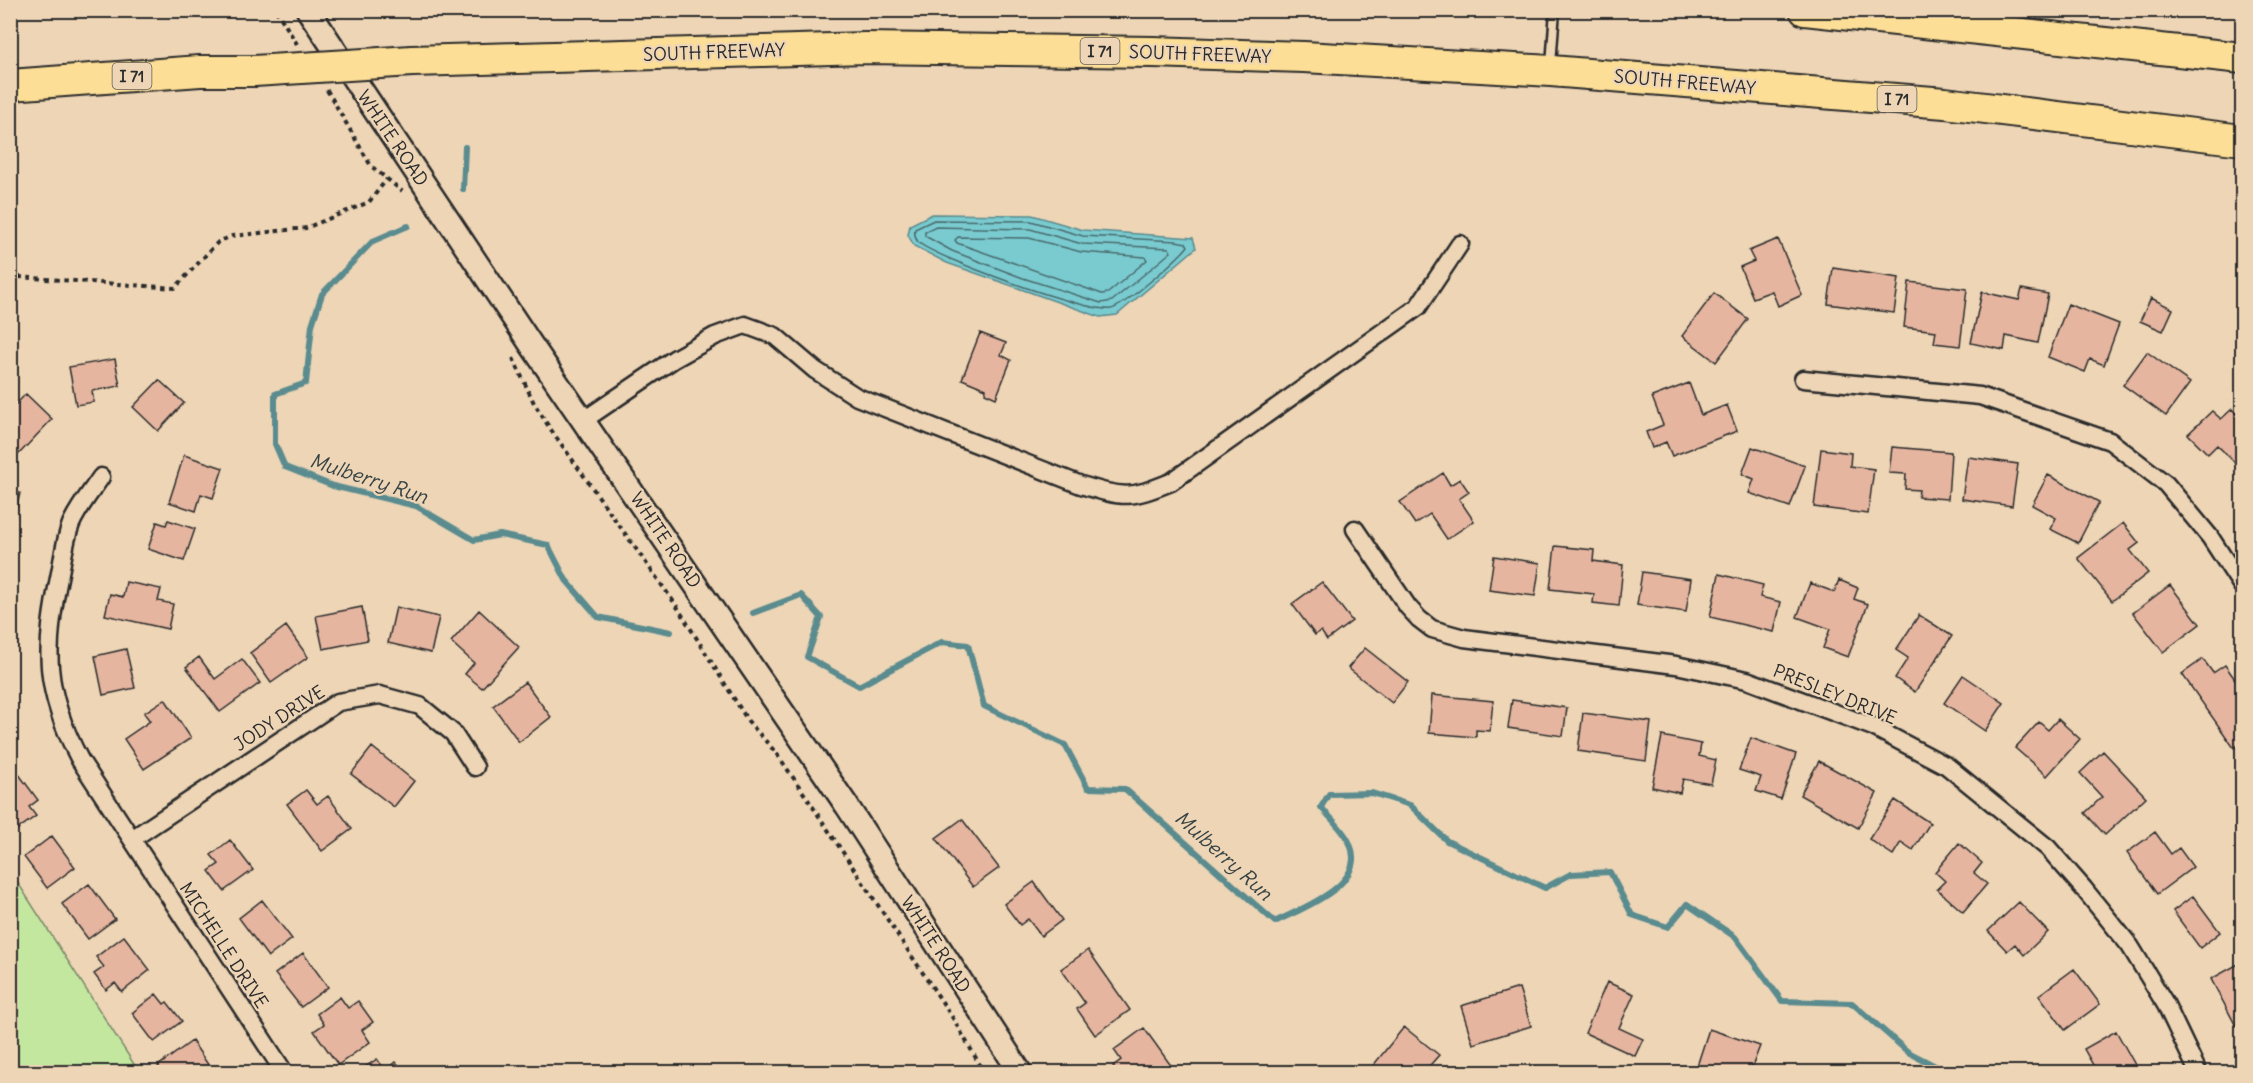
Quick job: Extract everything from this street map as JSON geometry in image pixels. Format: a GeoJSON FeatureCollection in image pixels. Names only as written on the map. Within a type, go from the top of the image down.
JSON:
{"type":"FeatureCollection","features":[{"type":"Feature","properties":{"kind":"highway"},"geometry":{"type":"LineString","coordinates":[[1805,10],[2242,58]]}},
{"type":"Feature","properties":{"kind":"highway","name":"SOUTH FREEWAY"},"geometry":{"type":"LineString","coordinates":[[10,85],[200,71],[254,71],[412,61],[865,48],[1164,52],[1551,71],[1945,104],[2242,140]]}},
{"type":"Feature","properties":{"kind":"street","name":"WHITE ROAD"},"geometry":{"type":"LineString","coordinates":[[308,10],[841,796],[1020,1072]]}},
{"type":"Feature","properties":{"kind":"street"},"geometry":{"type":"LineString","coordinates":[[584,420],[674,359],[715,336],[745,325],[776,336],[815,370],[857,397],[1081,485],[1117,495],[1139,495],[1171,482],[1418,307],[1460,244]]}},
{"type":"Feature","properties":{"kind":"street"},"geometry":{"type":"LineString","coordinates":[[1803,379],[1980,396],[2110,441],[2166,484],[2210,537],[2242,586]]}},
{"type":"Feature","properties":{"kind":"street","name":"MICHELLE DRIVE"},"geometry":{"type":"LineString","coordinates":[[101,477],[71,525],[51,616],[48,648],[51,690],[62,726],[80,760],[284,1072]]}},
{"type":"Feature","properties":{"kind":"street","name":"PRESLEY DRIVE"},"geometry":{"type":"LineString","coordinates":[[1355,529],[1408,607],[1432,628],[1464,638],[1676,665],[1747,680],[1873,727],[1947,766],[2048,848],[2084,889],[2130,946],[2166,1005],[2198,1072]]}},
{"type":"Feature","properties":{"kind":"street","name":"JODY DRIVE"},"geometry":{"type":"LineString","coordinates":[[132,839],[338,702],[380,695],[420,706],[453,733],[475,767]]}},
{"type":"Feature","properties":{"kind":"lane"},"geometry":{"type":"LineString","coordinates":[[1551,71],[1555,10]]}},
{"type":"Feature","properties":{"kind":"path"},"geometry":{"type":"LineString","coordinates":[[276,10],[300,49]]}},
{"type":"Feature","properties":{"kind":"path"},"geometry":{"type":"LineString","coordinates":[[325,87],[371,166],[405,193]]}},
{"type":"Feature","properties":{"kind":"path"},"geometry":{"type":"LineString","coordinates":[[10,280],[18,277],[175,288],[218,242],[232,236],[306,228],[369,202],[387,179]]}},
{"type":"Feature","properties":{"kind":"path"},"geometry":{"type":"LineString","coordinates":[[510,353],[534,403],[549,427],[676,605],[748,721],[777,754],[954,1020],[984,1072]]}},
{"type":"Feature","properties":{"kind":"green space"},"geometry":{"type":"Polygon","coordinates":[[[11,872],[139,1072],[11,1072],[11,872]]]}},
{"type":"Feature","properties":{"kind":"water"},"geometry":{"type":"Polygon","coordinates":[[[932,214],[1032,215],[1083,230],[1193,238],[1196,248],[1117,315],[1100,317],[947,263],[914,246],[908,235],[910,225],[932,214]]]}},
{"type":"Feature","properties":{"kind":"building"},"geometry":{"type":"Polygon","coordinates":[[[1778,239],[1802,295],[1778,306],[1772,291],[1753,298],[1740,267],[1754,261],[1749,251],[1778,239]]]}},
{"type":"Feature","properties":{"kind":"building"},"geometry":{"type":"Polygon","coordinates":[[[1833,268],[1899,278],[1894,313],[1828,304],[1833,268]]]}},
{"type":"Feature","properties":{"kind":"building"},"geometry":{"type":"Polygon","coordinates":[[[1909,282],[1967,289],[1960,346],[1934,343],[1936,331],[1904,327],[1909,282]]]}},
{"type":"Feature","properties":{"kind":"building"},"geometry":{"type":"Polygon","coordinates":[[[2022,289],[2048,294],[2038,343],[2006,336],[2004,350],[1971,343],[1982,292],[2019,300],[2022,289]]]}},
{"type":"Feature","properties":{"kind":"building"},"geometry":{"type":"Polygon","coordinates":[[[1714,293],[1748,319],[1716,362],[1682,336],[1714,293]]]}},
{"type":"Feature","properties":{"kind":"building"},"geometry":{"type":"Polygon","coordinates":[[[2151,298],[2173,309],[2163,331],[2140,321],[2151,298]]]}},
{"type":"Feature","properties":{"kind":"building"},"geometry":{"type":"Polygon","coordinates":[[[2068,304],[2119,324],[2104,365],[2090,359],[2085,372],[2048,357],[2068,304]]]}},
{"type":"Feature","properties":{"kind":"building"},"geometry":{"type":"Polygon","coordinates":[[[980,333],[1006,343],[1001,355],[1011,360],[996,398],[985,393],[986,389],[962,379],[980,333]]]}},
{"type":"Feature","properties":{"kind":"building"},"geometry":{"type":"Polygon","coordinates":[[[2147,352],[2190,383],[2166,416],[2123,385],[2147,352]]]}},
{"type":"Feature","properties":{"kind":"building"},"geometry":{"type":"Polygon","coordinates":[[[115,359],[120,386],[92,391],[94,402],[76,405],[69,367],[115,359]]]}},
{"type":"Feature","properties":{"kind":"building"},"geometry":{"type":"Polygon","coordinates":[[[159,380],[184,403],[158,431],[133,407],[159,380]]]}},
{"type":"Feature","properties":{"kind":"building"},"geometry":{"type":"Polygon","coordinates":[[[1689,383],[1701,415],[1727,405],[1737,431],[1672,456],[1666,442],[1652,448],[1646,432],[1663,425],[1652,397],[1689,383]]]}},
{"type":"Feature","properties":{"kind":"building"},"geometry":{"type":"Polygon","coordinates":[[[26,394],[52,419],[19,454],[10,446],[10,410],[26,394]]]}},
{"type":"Feature","properties":{"kind":"building"},"geometry":{"type":"Polygon","coordinates":[[[2232,409],[2242,420],[2242,459],[2237,465],[2217,445],[2208,454],[2188,434],[2212,411],[2221,419],[2232,409]]]}},
{"type":"Feature","properties":{"kind":"building"},"geometry":{"type":"Polygon","coordinates":[[[1752,447],[1805,466],[1790,507],[1749,493],[1754,479],[1742,474],[1752,447]]]}},
{"type":"Feature","properties":{"kind":"building"},"geometry":{"type":"Polygon","coordinates":[[[1892,447],[1951,452],[1948,499],[1918,497],[1919,490],[1905,489],[1906,474],[1889,473],[1892,447]]]}},
{"type":"Feature","properties":{"kind":"building"},"geometry":{"type":"Polygon","coordinates":[[[1821,449],[1851,453],[1850,466],[1874,469],[1868,514],[1814,507],[1821,449]]]}},
{"type":"Feature","properties":{"kind":"building"},"geometry":{"type":"Polygon","coordinates":[[[184,455],[223,468],[213,498],[201,494],[196,511],[169,502],[184,455]]]}},
{"type":"Feature","properties":{"kind":"building"},"geometry":{"type":"Polygon","coordinates":[[[1968,457],[2018,464],[2012,506],[1962,499],[1968,457]]]}},
{"type":"Feature","properties":{"kind":"building"},"geometry":{"type":"Polygon","coordinates":[[[1443,473],[1450,485],[1460,479],[1469,492],[1459,499],[1474,521],[1447,539],[1430,514],[1415,524],[1400,502],[1443,473]]]}},
{"type":"Feature","properties":{"kind":"building"},"geometry":{"type":"Polygon","coordinates":[[[2048,475],[2099,502],[2078,543],[2050,529],[2056,518],[2032,505],[2048,475]]]}},
{"type":"Feature","properties":{"kind":"building"},"geometry":{"type":"Polygon","coordinates":[[[10,491],[20,493],[14,518],[10,517],[10,491]]]}},
{"type":"Feature","properties":{"kind":"building"},"geometry":{"type":"Polygon","coordinates":[[[168,520],[195,529],[184,561],[148,549],[157,522],[166,525],[168,520]]]}},
{"type":"Feature","properties":{"kind":"building"},"geometry":{"type":"Polygon","coordinates":[[[2123,523],[2139,543],[2130,550],[2148,573],[2112,601],[2078,558],[2123,523]]]}},
{"type":"Feature","properties":{"kind":"building"},"geometry":{"type":"Polygon","coordinates":[[[1555,546],[1594,550],[1593,561],[1623,565],[1619,606],[1593,603],[1594,594],[1550,589],[1555,546]]]}},
{"type":"Feature","properties":{"kind":"building"},"geometry":{"type":"Polygon","coordinates":[[[1494,556],[1540,563],[1535,596],[1489,590],[1494,556]]]}},
{"type":"Feature","properties":{"kind":"building"},"geometry":{"type":"Polygon","coordinates":[[[1642,572],[1691,579],[1686,612],[1637,605],[1642,572]]]}},
{"type":"Feature","properties":{"kind":"building"},"geometry":{"type":"Polygon","coordinates":[[[1719,574],[1763,585],[1760,597],[1781,602],[1774,632],[1710,617],[1719,574]]]}},
{"type":"Feature","properties":{"kind":"building"},"geometry":{"type":"Polygon","coordinates":[[[1839,580],[1858,588],[1854,599],[1868,604],[1848,657],[1823,648],[1830,629],[1797,617],[1810,583],[1834,592],[1839,580]]]}},
{"type":"Feature","properties":{"kind":"building"},"geometry":{"type":"Polygon","coordinates":[[[126,582],[161,589],[158,601],[173,604],[168,629],[105,615],[110,594],[123,597],[126,582]]]}},
{"type":"Feature","properties":{"kind":"building"},"geometry":{"type":"Polygon","coordinates":[[[1322,582],[1352,621],[1327,640],[1321,631],[1315,635],[1292,604],[1322,582]]]}},
{"type":"Feature","properties":{"kind":"building"},"geometry":{"type":"Polygon","coordinates":[[[2170,585],[2200,624],[2163,652],[2133,613],[2170,585]]]}},
{"type":"Feature","properties":{"kind":"building"},"geometry":{"type":"Polygon","coordinates":[[[362,607],[368,640],[323,649],[316,616],[362,607]]]}},
{"type":"Feature","properties":{"kind":"building"},"geometry":{"type":"Polygon","coordinates":[[[396,607],[439,617],[431,653],[388,643],[396,607]]]}},
{"type":"Feature","properties":{"kind":"building"},"geometry":{"type":"Polygon","coordinates":[[[479,610],[519,647],[482,688],[465,674],[474,663],[451,642],[479,610]]]}},
{"type":"Feature","properties":{"kind":"building"},"geometry":{"type":"Polygon","coordinates":[[[1919,615],[1952,636],[1915,692],[1895,678],[1908,658],[1896,650],[1919,615]]]}},
{"type":"Feature","properties":{"kind":"building"},"geometry":{"type":"Polygon","coordinates":[[[286,626],[308,657],[271,683],[250,653],[286,626]]]}},
{"type":"Feature","properties":{"kind":"building"},"geometry":{"type":"Polygon","coordinates":[[[1365,648],[1408,682],[1392,703],[1348,668],[1365,648]]]}},
{"type":"Feature","properties":{"kind":"building"},"geometry":{"type":"Polygon","coordinates":[[[126,649],[135,688],[103,695],[95,656],[126,649]]]}},
{"type":"Feature","properties":{"kind":"building"},"geometry":{"type":"Polygon","coordinates":[[[199,657],[215,679],[242,659],[260,683],[220,712],[186,667],[199,657]]]}},
{"type":"Feature","properties":{"kind":"building"},"geometry":{"type":"Polygon","coordinates":[[[2203,659],[2213,673],[2225,665],[2242,689],[2242,742],[2234,748],[2182,674],[2203,659]]]}},
{"type":"Feature","properties":{"kind":"building"},"geometry":{"type":"Polygon","coordinates":[[[1963,675],[2004,703],[1985,731],[1944,703],[1963,675]]]}},
{"type":"Feature","properties":{"kind":"building"},"geometry":{"type":"Polygon","coordinates":[[[525,682],[551,717],[519,742],[493,706],[525,682]]]}},
{"type":"Feature","properties":{"kind":"building"},"geometry":{"type":"Polygon","coordinates":[[[1432,695],[1493,701],[1490,731],[1476,730],[1476,737],[1429,733],[1432,695]]]}},
{"type":"Feature","properties":{"kind":"building"},"geometry":{"type":"Polygon","coordinates":[[[165,699],[191,738],[144,769],[124,739],[150,721],[144,713],[165,699]]]}},
{"type":"Feature","properties":{"kind":"building"},"geometry":{"type":"Polygon","coordinates":[[[1512,700],[1567,708],[1563,736],[1508,728],[1512,700]]]}},
{"type":"Feature","properties":{"kind":"building"},"geometry":{"type":"Polygon","coordinates":[[[1583,713],[1651,722],[1646,761],[1578,751],[1583,713]]]}},
{"type":"Feature","properties":{"kind":"building"},"geometry":{"type":"Polygon","coordinates":[[[2058,719],[2080,739],[2047,776],[2015,748],[2039,722],[2048,730],[2058,719]]]}},
{"type":"Feature","properties":{"kind":"building"},"geometry":{"type":"Polygon","coordinates":[[[1662,736],[1701,744],[1699,756],[1716,760],[1711,784],[1683,779],[1680,793],[1652,787],[1662,736]]]}},
{"type":"Feature","properties":{"kind":"building"},"geometry":{"type":"Polygon","coordinates":[[[1751,738],[1796,754],[1781,799],[1756,791],[1761,777],[1739,770],[1751,738]]]}},
{"type":"Feature","properties":{"kind":"building"},"geometry":{"type":"Polygon","coordinates":[[[372,747],[414,781],[394,807],[351,774],[372,747]]]}},
{"type":"Feature","properties":{"kind":"building"},"geometry":{"type":"Polygon","coordinates":[[[2103,751],[2146,797],[2105,835],[2085,813],[2102,797],[2080,773],[2103,751]]]}},
{"type":"Feature","properties":{"kind":"building"},"geometry":{"type":"Polygon","coordinates":[[[1819,761],[1877,793],[1858,828],[1800,795],[1819,761]]]}},
{"type":"Feature","properties":{"kind":"building"},"geometry":{"type":"Polygon","coordinates":[[[18,773],[38,800],[29,807],[36,816],[15,831],[10,825],[10,779],[18,773]]]}},
{"type":"Feature","properties":{"kind":"building"},"geometry":{"type":"Polygon","coordinates":[[[306,790],[317,804],[328,796],[352,829],[322,851],[287,804],[306,790]]]}},
{"type":"Feature","properties":{"kind":"building"},"geometry":{"type":"Polygon","coordinates":[[[1895,800],[1930,823],[1913,850],[1901,842],[1893,855],[1869,839],[1895,800]]]}},
{"type":"Feature","properties":{"kind":"building"},"geometry":{"type":"Polygon","coordinates":[[[962,819],[999,868],[973,887],[936,838],[962,819]]]}},
{"type":"Feature","properties":{"kind":"building"},"geometry":{"type":"Polygon","coordinates":[[[2155,832],[2171,854],[2179,848],[2193,867],[2157,894],[2127,853],[2155,832]]]}},
{"type":"Feature","properties":{"kind":"building"},"geometry":{"type":"Polygon","coordinates":[[[52,836],[75,867],[47,888],[24,857],[52,836]]]}},
{"type":"Feature","properties":{"kind":"building"},"geometry":{"type":"Polygon","coordinates":[[[230,840],[253,870],[224,891],[209,871],[219,864],[211,855],[230,840]]]}},
{"type":"Feature","properties":{"kind":"building"},"geometry":{"type":"Polygon","coordinates":[[[1959,843],[1982,863],[1974,873],[1987,884],[1963,912],[1937,889],[1945,881],[1935,872],[1959,843]]]}},
{"type":"Feature","properties":{"kind":"building"},"geometry":{"type":"Polygon","coordinates":[[[1034,882],[1062,920],[1041,936],[1028,919],[1020,925],[1004,904],[1034,882]]]}},
{"type":"Feature","properties":{"kind":"building"},"geometry":{"type":"Polygon","coordinates":[[[89,884],[115,919],[88,939],[62,904],[89,884]]]}},
{"type":"Feature","properties":{"kind":"building"},"geometry":{"type":"Polygon","coordinates":[[[2193,896],[2220,932],[2200,948],[2173,911],[2193,896]]]}},
{"type":"Feature","properties":{"kind":"building"},"geometry":{"type":"Polygon","coordinates":[[[262,900],[292,939],[268,957],[239,918],[262,900]]]}},
{"type":"Feature","properties":{"kind":"building"},"geometry":{"type":"Polygon","coordinates":[[[2019,902],[2048,932],[2024,955],[2015,944],[2007,951],[1988,931],[2019,902]]]}},
{"type":"Feature","properties":{"kind":"building"},"geometry":{"type":"Polygon","coordinates":[[[124,936],[150,970],[122,992],[115,983],[106,990],[94,974],[104,967],[96,957],[124,936]]]}},
{"type":"Feature","properties":{"kind":"building"},"geometry":{"type":"Polygon","coordinates":[[[1088,950],[1130,1010],[1095,1035],[1077,1009],[1085,1003],[1061,969],[1088,950]]]}},
{"type":"Feature","properties":{"kind":"building"},"geometry":{"type":"Polygon","coordinates":[[[303,953],[328,987],[301,1007],[275,974],[303,953]]]}},
{"type":"Feature","properties":{"kind":"building"},"geometry":{"type":"Polygon","coordinates":[[[2242,962],[2242,1023],[2236,1026],[2211,979],[2242,962]]]}},
{"type":"Feature","properties":{"kind":"building"},"geometry":{"type":"Polygon","coordinates":[[[2074,969],[2100,1004],[2065,1030],[2039,995],[2074,969]]]}},
{"type":"Feature","properties":{"kind":"building"},"geometry":{"type":"Polygon","coordinates":[[[1607,982],[1634,994],[1619,1028],[1643,1039],[1635,1056],[1585,1033],[1607,982]]]}},
{"type":"Feature","properties":{"kind":"building"},"geometry":{"type":"Polygon","coordinates":[[[1519,988],[1531,1026],[1473,1044],[1461,1006],[1519,988]]]}},
{"type":"Feature","properties":{"kind":"building"},"geometry":{"type":"Polygon","coordinates":[[[156,994],[164,1004],[167,1002],[182,1021],[154,1042],[132,1013],[156,994]]]}},
{"type":"Feature","properties":{"kind":"building"},"geometry":{"type":"Polygon","coordinates":[[[340,997],[348,1008],[358,1001],[373,1022],[362,1030],[370,1042],[338,1065],[314,1031],[324,1024],[317,1014],[340,997]]]}},
{"type":"Feature","properties":{"kind":"building"},"geometry":{"type":"Polygon","coordinates":[[[1404,1027],[1439,1055],[1424,1072],[1368,1072],[1404,1027]]]}},
{"type":"Feature","properties":{"kind":"building"},"geometry":{"type":"Polygon","coordinates":[[[1144,1028],[1172,1067],[1165,1072],[1117,1072],[1113,1066],[1121,1060],[1114,1050],[1144,1028]]]}},
{"type":"Feature","properties":{"kind":"building"},"geometry":{"type":"Polygon","coordinates":[[[1709,1029],[1760,1046],[1750,1072],[1716,1072],[1697,1066],[1709,1029]]]}},
{"type":"Feature","properties":{"kind":"building"},"geometry":{"type":"Polygon","coordinates":[[[2116,1031],[2139,1072],[2097,1072],[2084,1049],[2116,1031]]]}},
{"type":"Feature","properties":{"kind":"building"},"geometry":{"type":"Polygon","coordinates":[[[192,1041],[209,1066],[200,1072],[163,1072],[158,1066],[192,1041]]]}},
{"type":"Feature","properties":{"kind":"building"},"geometry":{"type":"Polygon","coordinates":[[[377,1059],[385,1070],[396,1062],[404,1072],[358,1072],[377,1059]]]}},
{"type":"Feature","properties":{"kind":"waterway","name":"Mulberry Run"},"geometry":{"type":"LineString","coordinates":[[463,189],[465,147]]}},
{"type":"Feature","properties":{"kind":"waterway","name":"Mulberry Run"},"geometry":{"type":"LineString","coordinates":[[408,226],[373,241],[322,294],[312,325],[306,383],[275,394],[275,444],[285,467],[333,486],[416,506],[474,540],[500,535],[548,545],[566,580],[598,617],[671,632]]}},
{"type":"Feature","properties":{"kind":"waterway","name":"Mulberry Run"},"geometry":{"type":"LineString","coordinates":[[753,613],[801,595],[821,617],[807,657],[859,686],[942,642],[968,645],[984,706],[1065,745],[1088,788],[1125,789],[1275,922],[1329,893],[1350,872],[1353,859],[1348,839],[1321,807],[1329,794],[1372,793],[1410,805],[1447,841],[1545,888],[1571,874],[1610,872],[1632,915],[1668,927],[1687,904],[1735,937],[1782,1001],[1852,1003],[1908,1052],[1947,1072]]}},
{"type":"Feature","properties":{"kind":"waterway"},"geometry":{"type":"LineString","coordinates":[[10,1069],[18,1072]]}}]}
